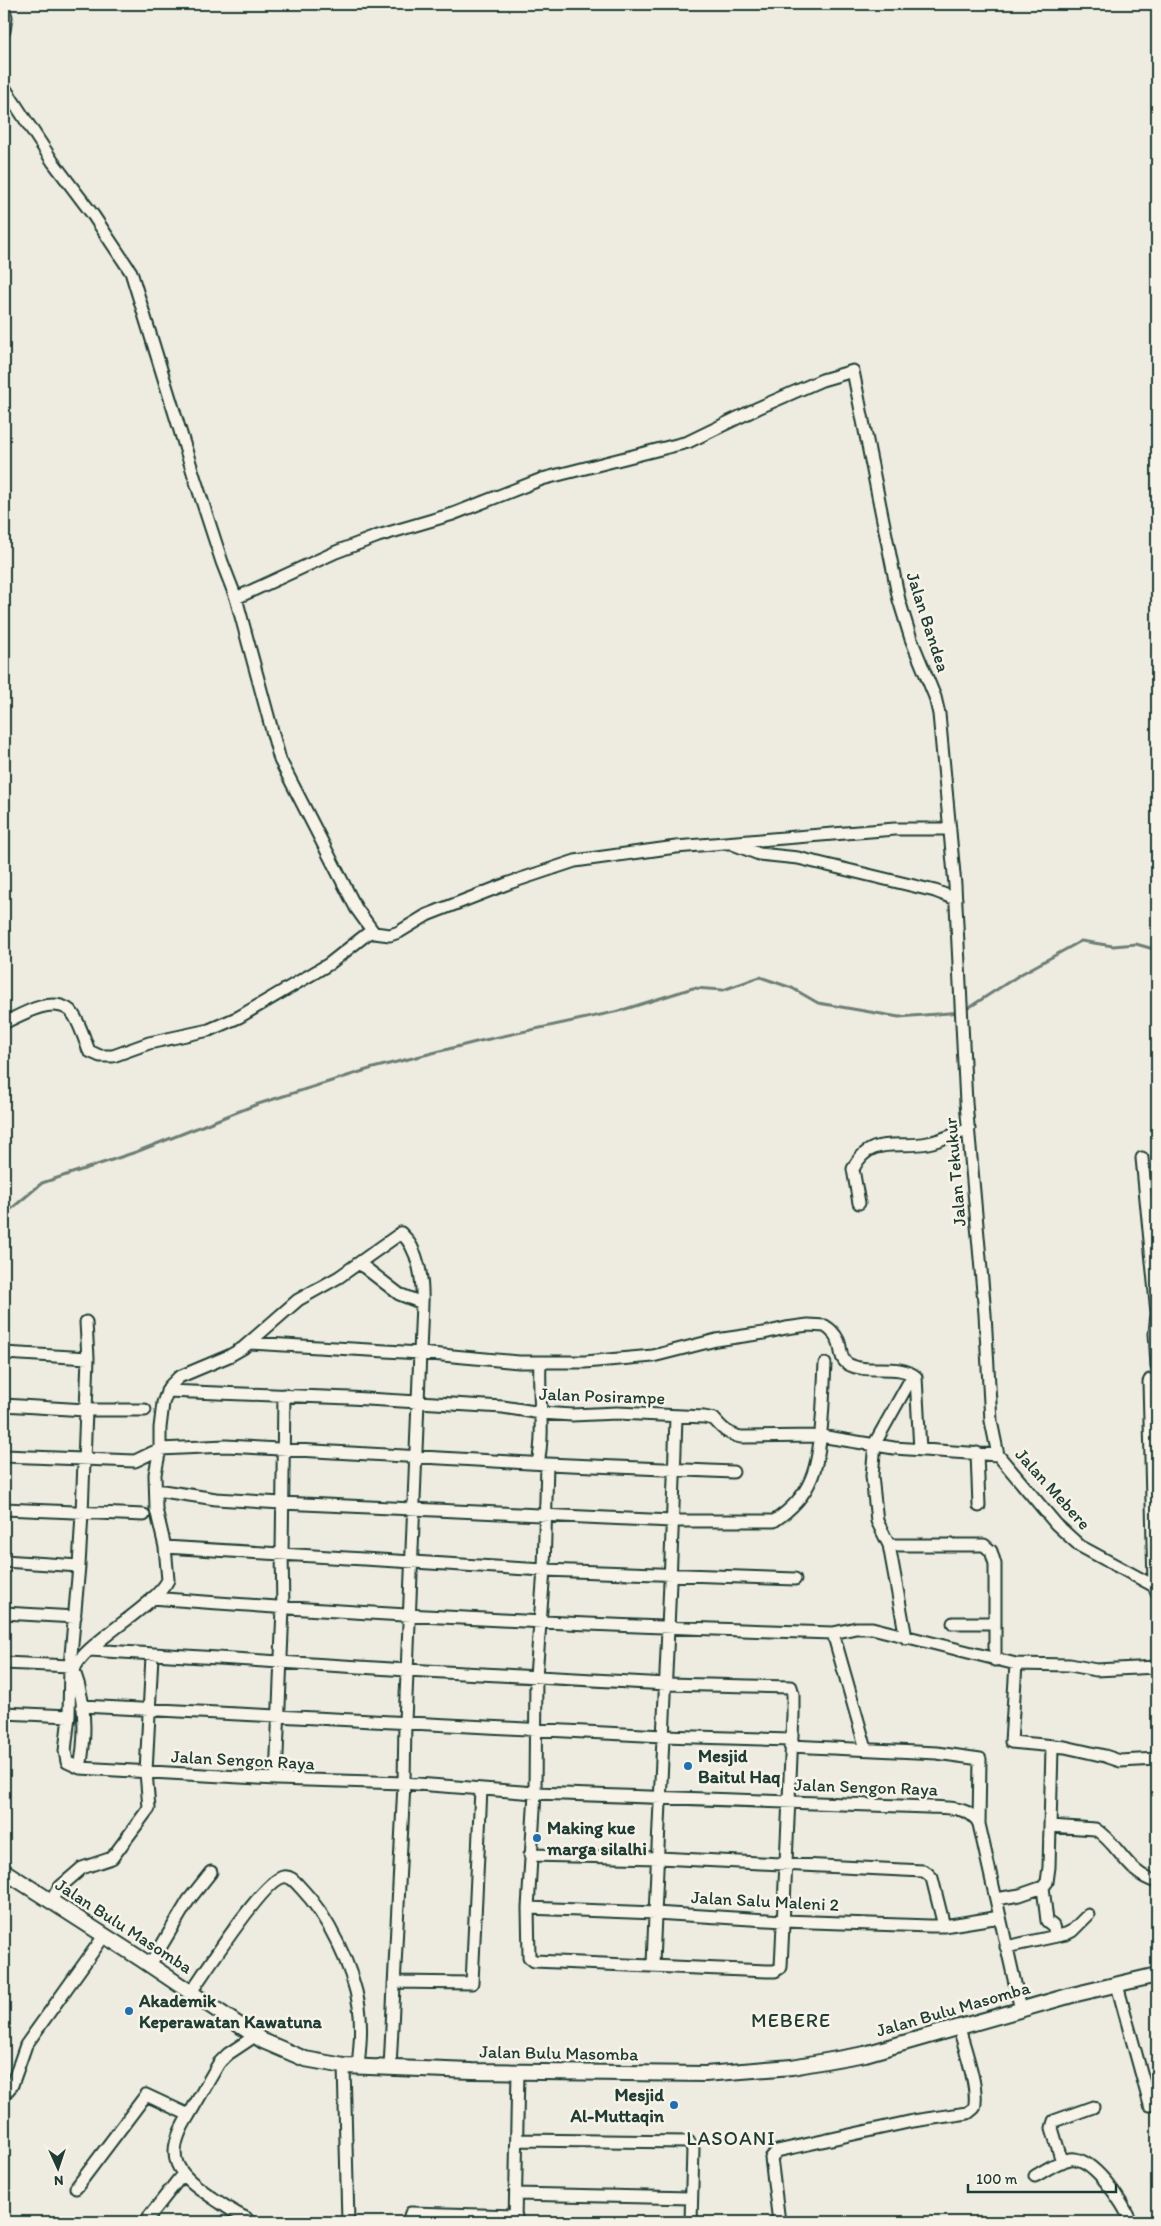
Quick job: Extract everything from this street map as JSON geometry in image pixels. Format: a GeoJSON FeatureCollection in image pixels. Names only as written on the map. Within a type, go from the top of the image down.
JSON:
{"type":"FeatureCollection","features":[{"type":"Feature","properties":{"kind":"street"},"geometry":{"type":"LineString","coordinates":[[4,10],[6,17],[4,31]]}},
{"type":"Feature","properties":{"kind":"street"},"geometry":{"type":"LineString","coordinates":[[4,87],[53,162],[93,215],[132,272],[183,442],[222,562],[236,598],[280,760],[356,908],[372,930],[381,935],[399,932],[427,915],[509,883],[575,861],[656,850],[895,829],[950,829]]}},
{"type":"Feature","properties":{"kind":"street","name":"Jalan Bandea"},"geometry":{"type":"LineString","coordinates":[[236,598],[336,552],[378,536],[453,514],[542,479],[575,469],[688,442],[822,380],[853,371],[899,600],[911,639],[935,697],[939,714],[955,885]]}},
{"type":"Feature","properties":{"kind":"street"},"geometry":{"type":"LineString","coordinates":[[731,843],[759,854],[798,858],[935,891],[956,899]]}},
{"type":"Feature","properties":{"kind":"street","name":"Jalan Tekukur"},"geometry":{"type":"LineString","coordinates":[[955,885],[969,1129],[985,1314],[991,1421],[998,1455]]}},
{"type":"Feature","properties":{"kind":"street"},"geometry":{"type":"LineString","coordinates":[[4,1022],[39,1007],[56,1005],[69,1009],[76,1020],[89,1051],[100,1056],[113,1056],[149,1043],[209,1030],[240,1017],[329,964],[372,930]]}},
{"type":"Feature","properties":{"kind":"street"},"geometry":{"type":"LineString","coordinates":[[859,1203],[853,1172],[863,1155],[883,1144],[927,1143],[969,1129]]}},
{"type":"Feature","properties":{"kind":"street"},"geometry":{"type":"LineString","coordinates":[[1142,1158],[1157,1313],[1155,1333],[1157,1366]]}},
{"type":"Feature","properties":{"kind":"street"},"geometry":{"type":"LineString","coordinates":[[86,1322],[88,1358],[82,1460],[82,1513],[65,1757],[67,1762],[80,1768],[85,1735],[82,1706],[74,1667],[90,1650],[152,1598],[168,1580],[165,1546],[156,1509],[155,1474],[160,1449],[160,1423],[167,1391],[179,1377],[229,1356],[250,1343],[298,1300],[320,1290],[401,1233],[405,1237],[418,1266],[422,1303],[417,1402],[417,1456],[390,2068]]}},
{"type":"Feature","properties":{"kind":"street"},"geometry":{"type":"LineString","coordinates":[[358,1263],[399,1294],[422,1303]]}},
{"type":"Feature","properties":{"kind":"street"},"geometry":{"type":"LineString","coordinates":[[250,1343],[420,1353],[492,1360],[540,1362],[615,1360],[644,1357],[716,1340],[808,1324],[825,1326],[839,1341],[842,1358],[846,1363],[852,1366],[892,1370],[914,1375],[917,1380],[920,1450]]}},
{"type":"Feature","properties":{"kind":"street"},"geometry":{"type":"LineString","coordinates":[[4,1353],[88,1358]]}},
{"type":"Feature","properties":{"kind":"street"},"geometry":{"type":"LineString","coordinates":[[90,1650],[152,1656],[282,1662],[407,1670],[536,1676],[667,1684],[791,1687],[793,1694],[781,1966],[774,1971],[534,1962],[529,1957],[528,1908],[537,1729],[536,1676],[544,1570],[545,1515],[541,1413],[538,1390],[540,1362]]}},
{"type":"Feature","properties":{"kind":"street"},"geometry":{"type":"LineString","coordinates":[[156,1490],[216,1499],[282,1503],[672,1521],[774,1521],[798,1500],[812,1478],[820,1436],[825,1364]]}},
{"type":"Feature","properties":{"kind":"street"},"geometry":{"type":"LineString","coordinates":[[906,1638],[889,1545],[877,1521],[872,1476],[875,1443],[881,1429],[914,1375]]}},
{"type":"Feature","properties":{"kind":"street"},"geometry":{"type":"LineString","coordinates":[[1156,1588],[1154,1459],[1150,1381],[1157,1379]]}},
{"type":"Feature","properties":{"kind":"street","name":"Jalan Posirampe"},"geometry":{"type":"LineString","coordinates":[[167,1391],[511,1407],[541,1413],[712,1418],[723,1430],[741,1437],[820,1436],[920,1450],[998,1455]]}},
{"type":"Feature","properties":{"kind":"street"},"geometry":{"type":"LineString","coordinates":[[276,1779],[284,1608],[282,1503],[284,1396]]}},
{"type":"Feature","properties":{"kind":"street"},"geometry":{"type":"LineString","coordinates":[[4,1405],[85,1410],[145,1410]]}},
{"type":"Feature","properties":{"kind":"street"},"geometry":{"type":"LineString","coordinates":[[653,1965],[659,1858],[659,1796],[667,1684],[669,1576],[676,1416]]}},
{"type":"Feature","properties":{"kind":"street"},"geometry":{"type":"LineString","coordinates":[[4,1456],[135,1461],[160,1449],[226,1446],[543,1464],[733,1472]]}},
{"type":"Feature","properties":{"kind":"street"},"geometry":{"type":"LineString","coordinates":[[977,1453],[979,1506]]}},
{"type":"Feature","properties":{"kind":"street","name":"Jalan Mebere"},"geometry":{"type":"LineString","coordinates":[[998,1455],[1056,1524],[1080,1546],[1156,1588]]}},
{"type":"Feature","properties":{"kind":"street"},"geometry":{"type":"LineString","coordinates":[[4,1509],[144,1516]]}},
{"type":"Feature","properties":{"kind":"street"},"geometry":{"type":"LineString","coordinates":[[889,1545],[954,1544],[984,1545],[988,1548],[995,1564],[995,1660]]}},
{"type":"Feature","properties":{"kind":"street"},"geometry":{"type":"LineString","coordinates":[[165,1546],[544,1570],[669,1576],[795,1579]]}},
{"type":"Feature","properties":{"kind":"street"},"geometry":{"type":"LineString","coordinates":[[4,1561],[79,1566]]}},
{"type":"Feature","properties":{"kind":"street"},"geometry":{"type":"LineString","coordinates":[[152,1598],[540,1623],[833,1634],[856,1628],[872,1628],[1016,1664],[1070,1664],[1096,1670],[1157,1667]]}},
{"type":"Feature","properties":{"kind":"street"},"geometry":{"type":"LineString","coordinates":[[4,1613],[75,1617]]}},
{"type":"Feature","properties":{"kind":"street"},"geometry":{"type":"LineString","coordinates":[[953,1623],[994,1623]]}},
{"type":"Feature","properties":{"kind":"street"},"geometry":{"type":"LineString","coordinates":[[833,1634],[866,1749]]}},
{"type":"Feature","properties":{"kind":"street"},"geometry":{"type":"LineString","coordinates":[[50,1901],[60,1887],[82,1868],[112,1858],[149,1808],[146,1772],[152,1656]]}},
{"type":"Feature","properties":{"kind":"street"},"geometry":{"type":"LineString","coordinates":[[4,1663],[70,1666]]}},
{"type":"Feature","properties":{"kind":"street"},"geometry":{"type":"LineString","coordinates":[[1016,1664],[1012,1742],[1052,1747],[1058,1746],[1097,1754],[1120,1762],[1157,1759]]}},
{"type":"Feature","properties":{"kind":"street"},"geometry":{"type":"LineString","coordinates":[[82,1706],[278,1714],[790,1743],[942,1753],[981,1759],[979,1824],[1021,2010]]}},
{"type":"Feature","properties":{"kind":"street"},"geometry":{"type":"LineString","coordinates":[[4,1713],[69,1716]]}},
{"type":"Feature","properties":{"kind":"street"},"geometry":{"type":"LineString","coordinates":[[996,1898],[1020,1894],[1043,1887],[1047,1882],[1052,1747]]}},
{"type":"Feature","properties":{"kind":"street","name":"Jalan Sengon Raya"},"geometry":{"type":"LineString","coordinates":[[80,1768],[276,1779],[404,1783],[535,1793],[659,1796],[954,1809],[972,1814],[979,1824]]}},
{"type":"Feature","properties":{"kind":"street"},"geometry":{"type":"LineString","coordinates":[[394,1982],[472,1983],[481,1789]]}},
{"type":"Feature","properties":{"kind":"street"},"geometry":{"type":"LineString","coordinates":[[1050,1826],[1094,1829],[1141,1876],[1157,1882]]}},
{"type":"Feature","properties":{"kind":"street"},"geometry":{"type":"LineString","coordinates":[[530,1855],[659,1858],[914,1870],[927,1873],[932,1878],[944,1926]]}},
{"type":"Feature","properties":{"kind":"street"},"geometry":{"type":"LineString","coordinates":[[150,1965],[188,1901],[211,1872]]}},
{"type":"Feature","properties":{"kind":"street"},"geometry":{"type":"LineString","coordinates":[[191,1992],[248,1909],[277,1880],[284,1876],[290,1878],[315,1902],[336,1940],[348,1968],[360,2007],[360,2031],[351,2067],[348,2222]]}},
{"type":"Feature","properties":{"kind":"street","name":"Jalan Bulu Masomba"},"geometry":{"type":"LineString","coordinates":[[6,1877],[50,1901],[150,1965],[255,2036],[277,2048],[305,2059],[351,2067],[705,2074],[752,2072],[865,2054],[1072,1995],[1157,1975]]}},
{"type":"Feature","properties":{"kind":"street"},"geometry":{"type":"LineString","coordinates":[[1043,1887],[1046,1921],[1053,1926],[1056,1936]]}},
{"type":"Feature","properties":{"kind":"street","name":"Jalan Salu Maleni 2"},"geometry":{"type":"LineString","coordinates":[[528,1908],[655,1912],[783,1922],[944,1926],[1000,1917]]}},
{"type":"Feature","properties":{"kind":"street"},"geometry":{"type":"LineString","coordinates":[[1006,1947],[1072,1931],[1088,1915]]}},
{"type":"Feature","properties":{"kind":"street"},"geometry":{"type":"LineString","coordinates":[[4,2095],[12,2085],[26,2045],[104,1936]]}},
{"type":"Feature","properties":{"kind":"street"},"geometry":{"type":"LineString","coordinates":[[1117,1985],[1150,2105]]}},
{"type":"Feature","properties":{"kind":"street"},"geometry":{"type":"LineString","coordinates":[[779,2222],[771,2163],[771,2158],[776,2151],[913,2121],[968,2113],[974,2108],[975,2092],[959,2028]]}},
{"type":"Feature","properties":{"kind":"street"},"geometry":{"type":"LineString","coordinates":[[249,2222],[246,2218],[196,2187],[182,2175],[175,2160],[175,2152],[182,2128],[219,2063],[228,2054],[255,2036]]}},
{"type":"Feature","properties":{"kind":"street"},"geometry":{"type":"LineString","coordinates":[[408,2222],[411,2213],[459,2218],[516,2219],[518,2071]]}},
{"type":"Feature","properties":{"kind":"street"},"geometry":{"type":"LineString","coordinates":[[76,2188],[146,2095],[189,2115]]}},
{"type":"Feature","properties":{"kind":"street"},"geometry":{"type":"LineString","coordinates":[[1062,2162],[1052,2128],[1054,2121],[1093,2107]]}},
{"type":"Feature","properties":{"kind":"street"},"geometry":{"type":"LineString","coordinates":[[517,2140],[687,2141],[693,2148],[691,2222]]}},
{"type":"Feature","properties":{"kind":"street"},"geometry":{"type":"LineString","coordinates":[[1035,2176],[1062,2162],[1078,2159],[1090,2166],[1108,2186],[1131,2222]]}},
{"type":"Feature","properties":{"kind":"street"},"geometry":{"type":"LineString","coordinates":[[145,2222],[182,2175]]}},
{"type":"Feature","properties":{"kind":"street"},"geometry":{"type":"LineString","coordinates":[[516,2194],[691,2198]]}},
{"type":"Feature","properties":{"kind":"waterway"},"geometry":{"type":"LineString","coordinates":[[4,1215],[42,1183],[136,1152],[255,1105],[373,1068],[480,1041],[619,1011],[693,988],[723,990],[760,977],[792,988],[818,1003],[899,1017],[962,1012],[1021,974],[1081,941],[1113,946],[1136,944],[1157,950]]}},
{"type":"Feature","properties":{"kind":"place","name":"Mesjid Baitul Haq"},"geometry":{"type":"Point","coordinates":[688,1766]}},
{"type":"Feature","properties":{"kind":"place","name":"Making kue marga silalhi"},"geometry":{"type":"Point","coordinates":[537,1838]}},
{"type":"Feature","properties":{"kind":"place","name":"Akademik Keperawatan Kawatuna"},"geometry":{"type":"Point","coordinates":[129,2011]}},
{"type":"Feature","properties":{"kind":"place","name":"Mesjid Al-Muttaqin"},"geometry":{"type":"Point","coordinates":[674,2105]}},
{"type":"Feature","properties":{"kind":"district","name":"MEBERE"},"geometry":{"type":"Point","coordinates":[791,2020]}},
{"type":"Feature","properties":{"kind":"district","name":"LASOANI"},"geometry":{"type":"Point","coordinates":[731,2138]}}]}
